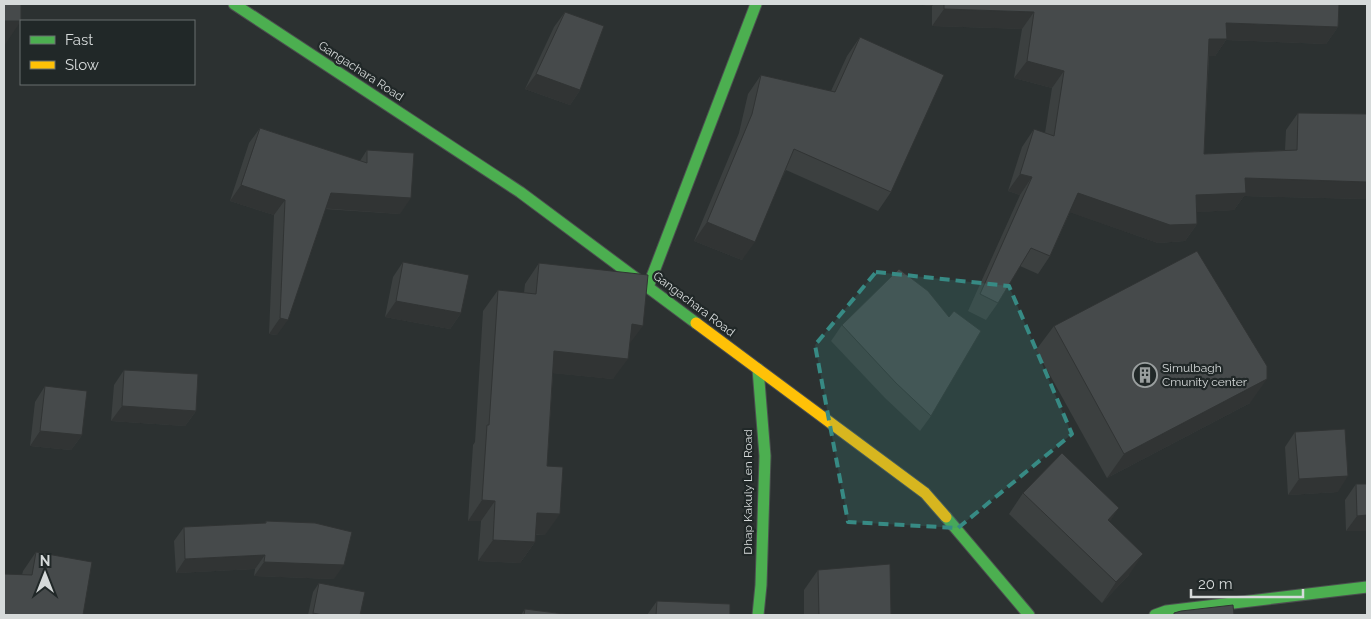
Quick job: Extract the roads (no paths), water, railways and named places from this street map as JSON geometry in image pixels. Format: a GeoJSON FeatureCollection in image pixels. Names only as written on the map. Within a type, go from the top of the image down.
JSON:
{"type":"FeatureCollection","features":[{"type":"Feature","properties":{"kind":"main road","name":"Gangachara Road"},"geometry":{"type":"LineString","coordinates":[[234,4],[520,192],[925,493],[1028,615]]}},
{"type":"Feature","properties":{"kind":"main road"},"geometry":{"type":"LineString","coordinates":[[648,287],[756,4]]}},
{"type":"Feature","properties":{"kind":"main road","name":"Dhap Kakuly Len Road"},"geometry":{"type":"LineString","coordinates":[[758,369],[765,456],[761,585],[758,615]]}},
{"type":"Feature","properties":{"kind":"main road"},"geometry":{"type":"LineString","coordinates":[[1155,615],[1166,611],[1367,587]]}},
{"type":"Feature","properties":{"kind":"place","name":"Simulbagh Cmunity center"},"geometry":{"type":"Point","coordinates":[1145,375]}}]}
